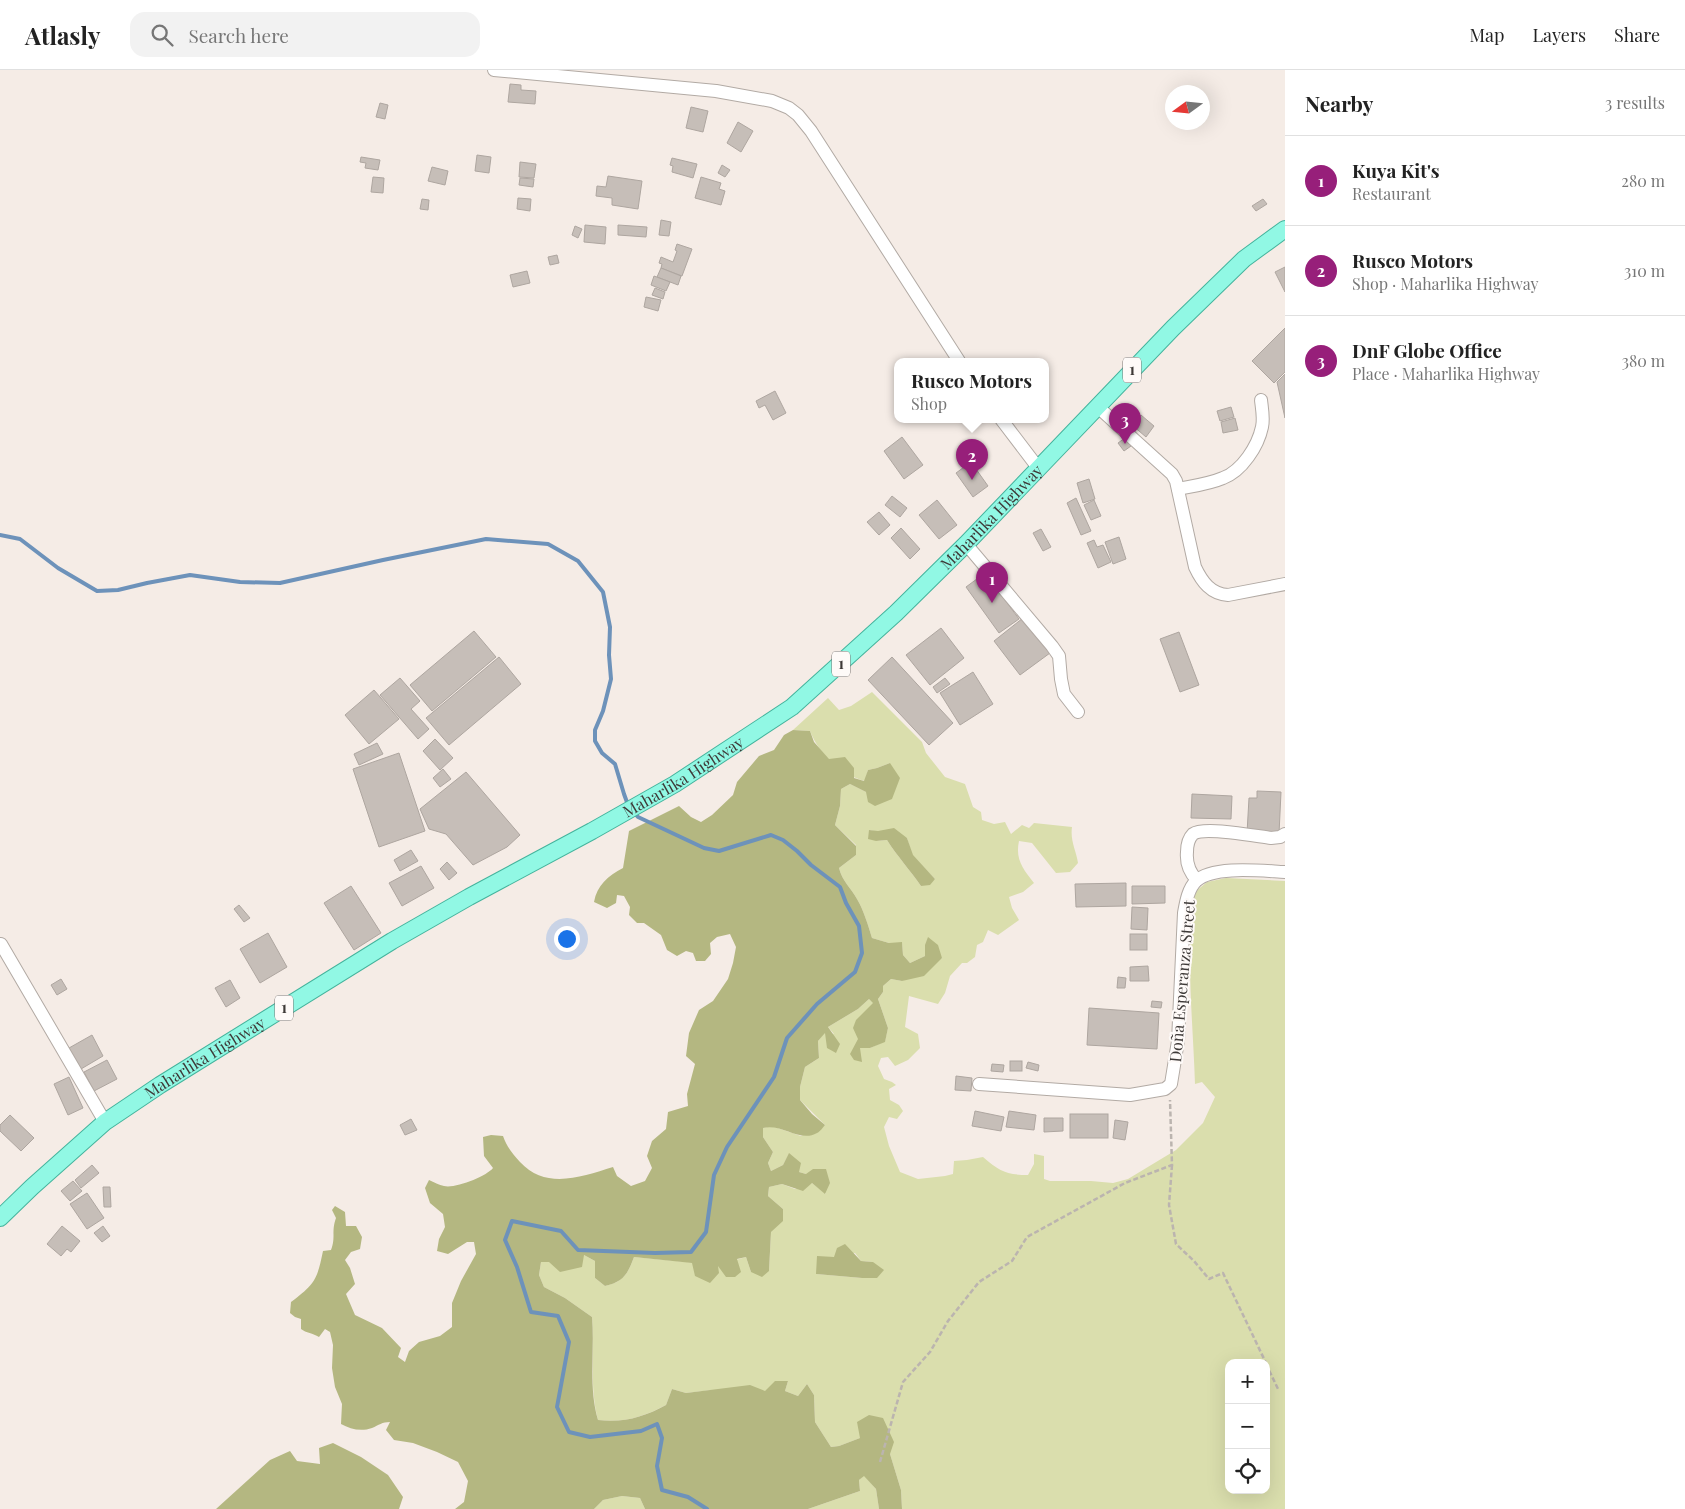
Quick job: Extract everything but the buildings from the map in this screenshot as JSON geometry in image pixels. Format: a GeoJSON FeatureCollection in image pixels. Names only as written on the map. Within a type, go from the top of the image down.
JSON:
{"type":"FeatureCollection","features":[{"type":"Feature","properties":{"kind":"main road","name":"Maharlika Highway"},"geometry":{"type":"LineString","coordinates":[[0,1218],[105,1122],[220,1047],[392,941],[675,784],[792,707],[896,613],[966,544],[1173,328],[1244,259],[1285,229]]}},
{"type":"Feature","properties":{"kind":"street"},"geometry":{"type":"LineString","coordinates":[[494,70],[716,91],[778,102],[789,108],[798,114],[811,131],[957,358]]}},
{"type":"Feature","properties":{"kind":"street"},"geometry":{"type":"LineString","coordinates":[[1178,489],[1225,478],[1242,465],[1256,444],[1262,427],[1261,400]]}},
{"type":"Feature","properties":{"kind":"street"},"geometry":{"type":"LineString","coordinates":[[1098,407],[1172,474],[1178,489],[1195,567],[1200,577],[1211,590],[1228,595],[1285,584]]}},
{"type":"Feature","properties":{"kind":"street"},"geometry":{"type":"LineString","coordinates":[[1004,423],[1039,469]]}},
{"type":"Feature","properties":{"kind":"street"},"geometry":{"type":"LineString","coordinates":[[966,544],[1059,656],[1060,679],[1064,694],[1078,712]]}},
{"type":"Feature","properties":{"kind":"street"},"geometry":{"type":"LineString","coordinates":[[1285,834],[1280,837],[1271,838],[1212,830],[1198,832],[1192,835],[1188,841],[1186,854],[1190,873],[1197,880],[1212,874],[1239,869],[1285,872]]}},
{"type":"Feature","properties":{"kind":"street","name":"Doña Esperanza Street"},"geometry":{"type":"LineString","coordinates":[[979,1084],[1130,1095],[1165,1089],[1171,1084],[1178,1041],[1184,913],[1188,896],[1197,880]]}},
{"type":"Feature","properties":{"kind":"street"},"geometry":{"type":"LineString","coordinates":[[0,944],[105,1122]]}},
{"type":"Feature","properties":{"kind":"path"},"geometry":{"type":"LineString","coordinates":[[1169,1103],[1172,1165],[1169,1205],[1176,1244],[1209,1280],[1223,1273],[1264,1359]]}},
{"type":"Feature","properties":{"kind":"path"},"geometry":{"type":"LineString","coordinates":[[880,1462],[903,1382],[930,1352],[948,1321],[979,1282],[1012,1261],[1027,1237],[1125,1183],[1172,1165]]}},
{"type":"Feature","properties":{"kind":"path"},"geometry":{"type":"LineString","coordinates":[[1270,1372],[1279,1391]]}},
{"type":"Feature","properties":{"kind":"green space"},"geometry":{"type":"Polygon","coordinates":[[[872,692],[922,742],[926,753],[945,777],[965,784],[973,807],[981,812],[982,820],[994,824],[1005,822],[1011,834],[1022,825],[1029,828],[1034,823],[1072,827],[1072,841],[1078,863],[1070,872],[1056,873],[1032,843],[1019,841],[1019,859],[1034,883],[1023,892],[1009,897],[1012,908],[1019,920],[998,935],[988,930],[983,942],[977,945],[975,957],[967,963],[962,963],[950,976],[945,993],[938,1004],[909,996],[905,1027],[918,1034],[920,1048],[908,1060],[895,1066],[888,1057],[881,1058],[878,1066],[884,1079],[896,1085],[889,1089],[890,1100],[899,1105],[903,1111],[897,1119],[889,1117],[884,1127],[889,1146],[900,1172],[918,1179],[953,1174],[954,1161],[983,1157],[1004,1171],[1028,1175],[1034,1164],[1034,1154],[1044,1156],[1044,1179],[1050,1181],[1113,1183],[1128,1179],[1176,1150],[1203,1123],[1215,1097],[1202,1082],[1195,1084],[1190,940],[1195,892],[1207,882],[1226,878],[1285,881],[1285,1509],[902,1509],[901,1490],[890,1454],[860,1438],[831,1447],[815,1422],[814,1395],[807,1384],[798,1396],[785,1391],[788,1381],[765,1392],[712,1390],[686,1393],[672,1389],[666,1405],[649,1413],[625,1420],[598,1420],[593,1381],[592,1317],[565,1298],[544,1287],[539,1275],[541,1262],[584,1255],[595,1261],[595,1278],[605,1286],[621,1280],[634,1257],[718,1265],[746,1257],[751,1272],[769,1271],[771,1232],[783,1209],[768,1196],[769,1187],[782,1184],[795,1189],[812,1183],[826,1194],[806,1174],[799,1172],[789,1154],[783,1165],[771,1171],[768,1163],[773,1152],[763,1137],[763,1128],[772,1126],[801,1136],[825,1125],[800,1100],[800,1087],[805,1067],[819,1058],[818,1041],[825,1032],[834,1034],[828,1027],[858,1009],[869,999],[874,1003],[862,1024],[859,1047],[870,1048],[885,1041],[888,1028],[878,999],[883,992],[883,986],[891,979],[902,981],[942,958],[925,945],[925,956],[910,963],[903,955],[902,943],[889,943],[872,938],[866,918],[855,895],[840,873],[839,868],[856,855],[856,845],[835,825],[840,806],[841,789],[850,784],[866,792],[890,763],[868,770],[865,781],[856,778],[839,769],[825,755],[810,731],[793,730],[828,698],[839,710],[851,706],[872,692]],[[869,830],[876,841],[887,840],[921,886],[935,879],[912,855],[907,838],[869,830]],[[855,1253],[834,1257],[816,1274],[877,1278],[873,1262],[861,1261],[855,1253]]]}},
{"type":"Feature","properties":{"kind":"green space"},"geometry":{"type":"Polygon","coordinates":[[[793,730],[810,731],[814,742],[829,759],[845,757],[854,768],[854,778],[864,781],[868,770],[890,763],[900,778],[892,799],[875,806],[868,802],[866,792],[850,784],[841,789],[840,806],[835,825],[856,846],[856,855],[839,868],[842,877],[862,908],[872,938],[889,943],[902,942],[903,955],[910,963],[925,956],[925,945],[928,937],[938,945],[942,958],[924,976],[902,981],[891,979],[883,986],[883,992],[878,999],[888,1028],[885,1042],[870,1048],[860,1048],[862,1062],[854,1060],[850,1054],[858,1039],[853,1028],[856,1020],[873,1003],[869,999],[858,1009],[828,1027],[840,1044],[836,1053],[827,1048],[825,1033],[818,1041],[819,1058],[805,1067],[800,1087],[800,1100],[825,1125],[819,1132],[804,1136],[777,1128],[763,1128],[763,1137],[773,1152],[768,1163],[771,1171],[783,1165],[789,1153],[801,1163],[799,1172],[806,1174],[813,1169],[826,1169],[830,1183],[825,1194],[812,1183],[803,1191],[782,1184],[769,1187],[768,1196],[783,1209],[783,1221],[771,1232],[769,1271],[762,1277],[751,1272],[746,1257],[737,1259],[741,1272],[735,1277],[726,1277],[718,1266],[719,1273],[710,1283],[695,1276],[692,1263],[634,1257],[630,1268],[621,1279],[605,1286],[595,1278],[595,1261],[584,1255],[582,1267],[560,1272],[549,1262],[541,1262],[539,1275],[544,1287],[565,1298],[592,1317],[592,1381],[598,1420],[625,1420],[650,1413],[666,1405],[672,1389],[686,1393],[750,1385],[765,1391],[775,1381],[788,1381],[785,1391],[798,1396],[807,1384],[814,1395],[815,1422],[831,1447],[860,1438],[857,1422],[869,1415],[883,1418],[894,1442],[890,1454],[901,1490],[902,1509],[879,1509],[876,1489],[864,1476],[859,1480],[860,1491],[808,1509],[645,1509],[640,1498],[622,1496],[603,1500],[594,1509],[455,1509],[464,1502],[468,1481],[458,1462],[413,1443],[394,1440],[386,1430],[390,1422],[364,1430],[352,1429],[341,1424],[342,1404],[335,1387],[332,1368],[333,1345],[330,1332],[325,1329],[319,1337],[301,1329],[301,1319],[290,1313],[291,1302],[314,1281],[323,1251],[331,1250],[336,1218],[332,1210],[335,1206],[345,1212],[346,1226],[356,1226],[362,1237],[360,1249],[351,1252],[345,1260],[350,1268],[355,1284],[346,1294],[355,1315],[382,1328],[401,1348],[398,1357],[405,1362],[409,1351],[419,1342],[440,1336],[452,1327],[452,1303],[461,1281],[476,1254],[474,1242],[467,1242],[448,1254],[437,1251],[439,1239],[445,1227],[443,1214],[430,1203],[425,1188],[429,1180],[444,1186],[455,1186],[490,1171],[493,1168],[484,1156],[483,1137],[491,1135],[503,1136],[510,1150],[530,1171],[552,1179],[576,1177],[613,1167],[617,1176],[631,1186],[645,1181],[652,1168],[647,1156],[652,1141],[666,1129],[668,1112],[688,1106],[687,1094],[695,1064],[686,1056],[689,1033],[699,1010],[713,1001],[728,979],[736,947],[730,934],[717,937],[710,943],[711,954],[705,961],[696,961],[693,953],[686,951],[677,956],[667,950],[661,935],[644,923],[637,923],[629,915],[630,907],[624,896],[617,895],[616,903],[607,908],[594,902],[595,896],[604,882],[623,868],[629,831],[679,806],[691,817],[701,822],[712,815],[733,795],[737,782],[759,756],[774,750],[784,735],[793,730]]]}},
{"type":"Feature","properties":{"kind":"green space"},"geometry":{"type":"Polygon","coordinates":[[[894,828],[907,838],[913,855],[935,879],[930,885],[921,886],[887,840],[876,841],[868,839],[869,830],[878,831],[894,828]]]}},
{"type":"Feature","properties":{"kind":"green space"},"geometry":{"type":"Polygon","coordinates":[[[845,1244],[861,1261],[873,1262],[884,1270],[877,1278],[816,1274],[817,1256],[834,1257],[837,1248],[845,1244]]]}},
{"type":"Feature","properties":{"kind":"green space"},"geometry":{"type":"Polygon","coordinates":[[[333,1443],[361,1457],[388,1475],[403,1497],[399,1509],[216,1509],[270,1460],[290,1451],[297,1461],[320,1464],[319,1448],[333,1443]]]}},
{"type":"Feature","properties":{"kind":"green space"},"geometry":{"type":"Polygon","coordinates":[[[864,1475],[876,1489],[879,1509],[808,1509],[860,1491],[859,1480],[864,1475]]]}},
{"type":"Feature","properties":{"kind":"green space"},"geometry":{"type":"Polygon","coordinates":[[[622,1496],[640,1498],[645,1509],[594,1509],[603,1500],[622,1496]]]}},
{"type":"Feature","properties":{"kind":"waterway"},"geometry":{"type":"LineString","coordinates":[[0,535],[20,539],[58,568],[97,591],[118,590],[190,575],[240,582],[280,583],[486,539],[548,544],[578,561],[603,592],[610,627],[609,655],[611,679],[603,711],[595,730],[595,741],[602,753],[615,764],[628,805]]}},
{"type":"Feature","properties":{"kind":"waterway"},"geometry":{"type":"LineString","coordinates":[[634,812],[638,817],[704,848],[719,851],[771,835],[783,840],[840,887],[846,903],[859,926],[862,953],[855,972],[817,1004],[787,1038],[774,1077],[727,1147],[714,1175],[706,1232],[691,1252],[655,1253],[578,1250],[561,1231],[512,1221],[505,1240],[517,1267],[531,1312],[558,1316],[569,1342],[557,1407],[569,1432],[590,1437],[641,1431],[657,1424],[662,1438],[657,1466],[662,1490],[688,1497],[707,1509]]}},
{"type":"Feature","properties":{"kind":"place","name":"DnF Globe Office"},"geometry":{"type":"Point","coordinates":[1125,444]}},
{"type":"Feature","properties":{"kind":"place","name":"Rusco Motors"},"geometry":{"type":"Point","coordinates":[972,480]}},
{"type":"Feature","properties":{"kind":"place","name":"Kuya Kit's"},"geometry":{"type":"Point","coordinates":[992,603]}}]}
